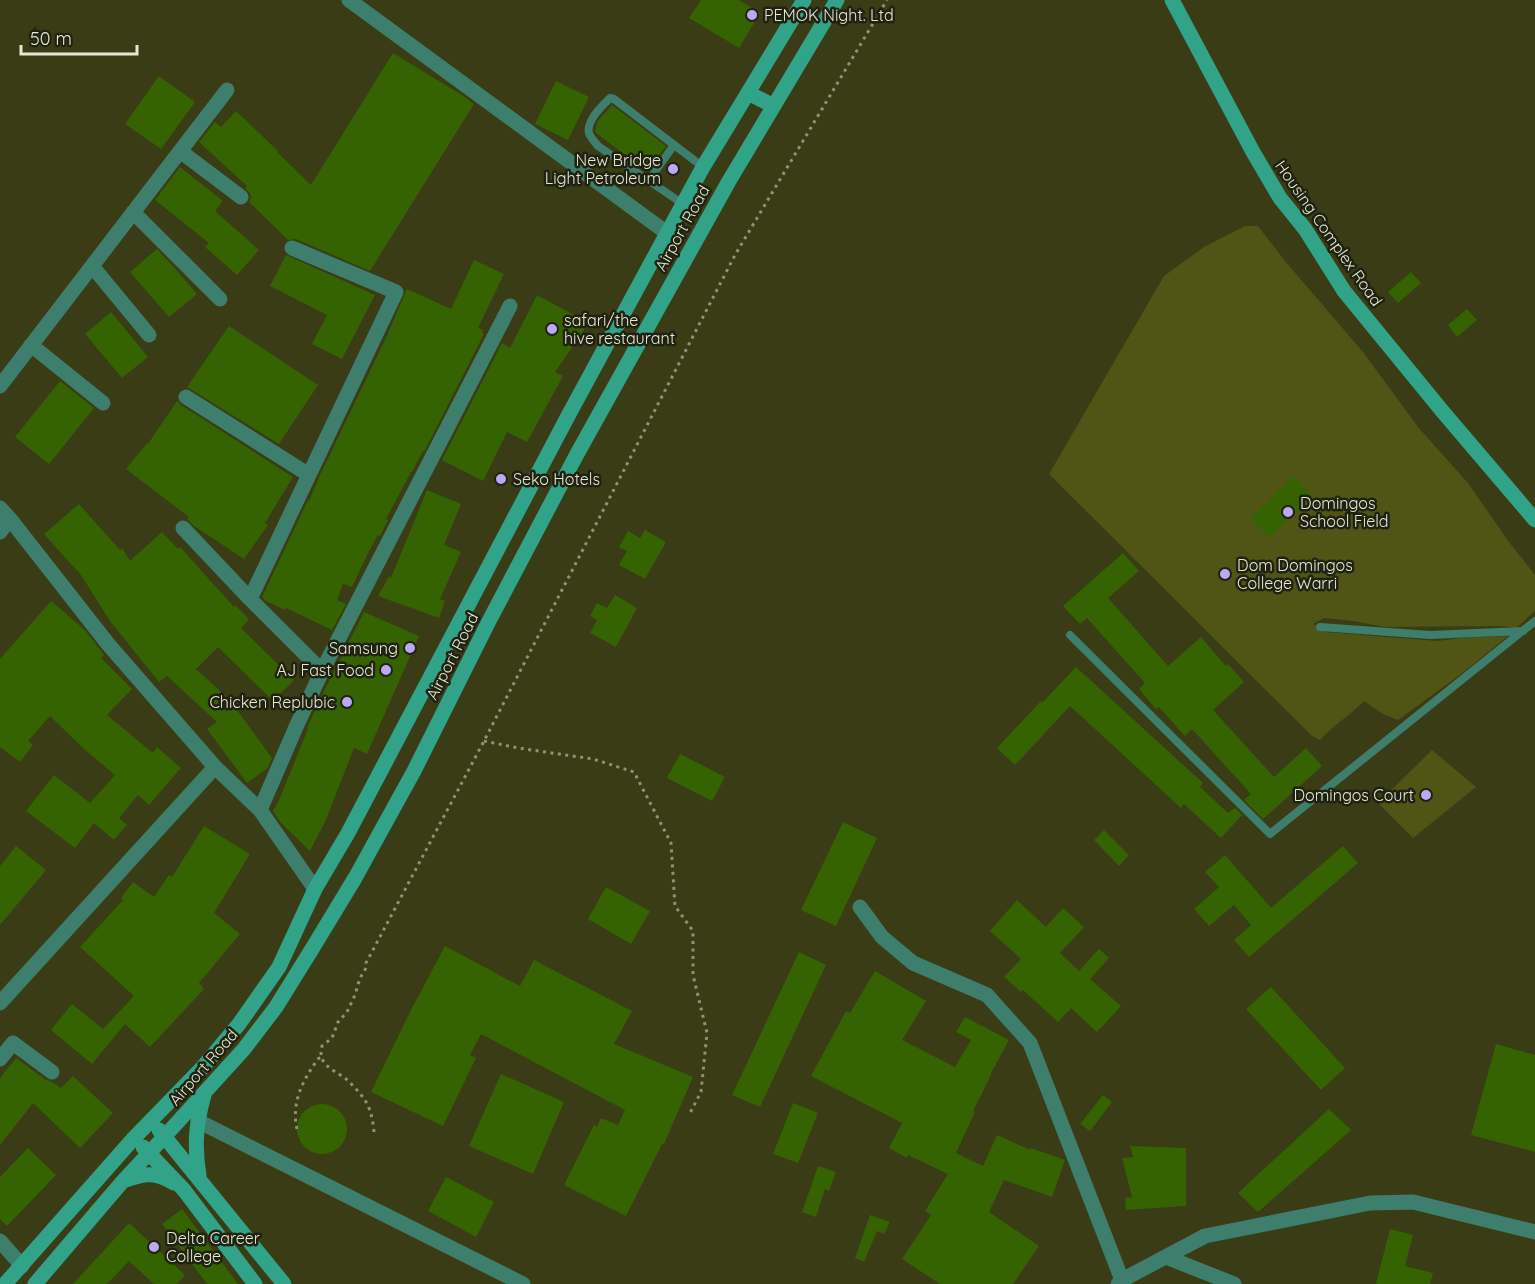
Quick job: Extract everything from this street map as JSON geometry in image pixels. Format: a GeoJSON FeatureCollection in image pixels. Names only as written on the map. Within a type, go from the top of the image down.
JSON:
{"type":"FeatureCollection","features":[{"type":"Feature","properties":{"kind":"main road","name":"Airport Road"},"geometry":{"type":"LineString","coordinates":[[6,1284],[133,1139],[202,1068],[239,1024],[279,967],[315,889],[354,823],[667,233],[703,167],[804,0]]}},
{"type":"Feature","properties":{"kind":"main road","name":"Airport Road"},"geometry":{"type":"LineString","coordinates":[[35,1284],[123,1181],[244,1049],[276,1007],[312,950],[414,771],[489,621],[577,454],[729,181],[837,0]]}},
{"type":"Feature","properties":{"kind":"main road","name":"Housing Complex Road"},"geometry":{"type":"LineString","coordinates":[[1172,0],[1280,198],[1305,229],[1344,291],[1535,520]]}},
{"type":"Feature","properties":{"kind":"main road"},"geometry":{"type":"LineString","coordinates":[[748,93],[774,106]]}},
{"type":"Feature","properties":{"kind":"main road"},"geometry":{"type":"LineString","coordinates":[[200,1178],[195,1154],[196,1132],[204,1094]]}},
{"type":"Feature","properties":{"kind":"main road"},"geometry":{"type":"LineString","coordinates":[[151,1121],[200,1178],[284,1284]]}},
{"type":"Feature","properties":{"kind":"main road"},"geometry":{"type":"LineString","coordinates":[[133,1139],[184,1190],[255,1284]]}},
{"type":"Feature","properties":{"kind":"main road"},"geometry":{"type":"LineString","coordinates":[[123,1181],[146,1173],[171,1181],[184,1190]]}},
{"type":"Feature","properties":{"kind":"street"},"geometry":{"type":"LineString","coordinates":[[349,0],[667,233]]}},
{"type":"Feature","properties":{"kind":"street"},"geometry":{"type":"LineString","coordinates":[[0,386],[227,90]]}},
{"type":"Feature","properties":{"kind":"street"},"geometry":{"type":"LineString","coordinates":[[180,151],[241,197]]}},
{"type":"Feature","properties":{"kind":"street"},"geometry":{"type":"LineString","coordinates":[[133,212],[220,300]]}},
{"type":"Feature","properties":{"kind":"street"},"geometry":{"type":"LineString","coordinates":[[249,599],[396,292],[292,248]]}},
{"type":"Feature","properties":{"kind":"street"},"geometry":{"type":"LineString","coordinates":[[92,266],[149,335]]}},
{"type":"Feature","properties":{"kind":"street"},"geometry":{"type":"LineString","coordinates":[[260,810],[322,671],[510,306]]}},
{"type":"Feature","properties":{"kind":"street"},"geometry":{"type":"LineString","coordinates":[[31,345],[103,403]]}},
{"type":"Feature","properties":{"kind":"street"},"geometry":{"type":"LineString","coordinates":[[186,397],[309,476]]}},
{"type":"Feature","properties":{"kind":"street"},"geometry":{"type":"LineString","coordinates":[[5,514],[108,644],[215,767],[260,810],[315,889]]}},
{"type":"Feature","properties":{"kind":"street"},"geometry":{"type":"LineString","coordinates":[[0,532],[5,514]]}},
{"type":"Feature","properties":{"kind":"street"},"geometry":{"type":"LineString","coordinates":[[183,528],[249,599],[322,671]]}},
{"type":"Feature","properties":{"kind":"street"},"geometry":{"type":"LineString","coordinates":[[0,1003],[215,767]]}},
{"type":"Feature","properties":{"kind":"street"},"geometry":{"type":"LineString","coordinates":[[860,907],[882,937],[913,963],[987,995],[1030,1043],[1120,1282],[1204,1236],[1370,1203],[1413,1202],[1535,1232]]}},
{"type":"Feature","properties":{"kind":"street"},"geometry":{"type":"LineString","coordinates":[[0,1059],[13,1043],[52,1072]]}},
{"type":"Feature","properties":{"kind":"street"},"geometry":{"type":"LineString","coordinates":[[198,1121],[523,1284]]}},
{"type":"Feature","properties":{"kind":"street"},"geometry":{"type":"LineString","coordinates":[[0,1240],[22,1266]]}},
{"type":"Feature","properties":{"kind":"street"},"geometry":{"type":"LineString","coordinates":[[1166,1257],[1234,1284]]}},
{"type":"Feature","properties":{"kind":"lane"},"geometry":{"type":"LineString","coordinates":[[683,204],[598,146],[589,133],[589,124],[610,98],[614,99],[703,167]]}},
{"type":"Feature","properties":{"kind":"lane"},"geometry":{"type":"LineString","coordinates":[[649,180],[674,145]]}},
{"type":"Feature","properties":{"kind":"lane"},"geometry":{"type":"LineString","coordinates":[[1070,635],[1270,834],[1535,621]]}},
{"type":"Feature","properties":{"kind":"lane"},"geometry":{"type":"LineString","coordinates":[[1320,627],[1430,635],[1523,631]]}},
{"type":"Feature","properties":{"kind":"path"},"geometry":{"type":"LineString","coordinates":[[374,1132],[371,1114],[363,1097],[347,1080],[327,1067],[321,1057],[322,1046],[332,1038],[338,1022],[347,1012],[366,968],[366,963],[484,741],[735,255],[887,0]]}},
{"type":"Feature","properties":{"kind":"path"},"geometry":{"type":"LineString","coordinates":[[484,741],[593,759],[634,772],[671,843],[675,906],[693,931],[693,975],[707,1033],[701,1092],[690,1113]]}},
{"type":"Feature","properties":{"kind":"path"},"geometry":{"type":"LineString","coordinates":[[297,1129],[295,1106],[301,1086],[321,1057]]}},
{"type":"Feature","properties":{"kind":"green space","name":"Domingos School Field"},"geometry":{"type":"Polygon","coordinates":[[[1245,226],[1258,226],[1363,352],[1418,427],[1468,483],[1535,575],[1535,611],[1516,628],[1503,626],[1385,627],[1324,618],[1313,624],[1325,632],[1438,641],[1508,636],[1398,720],[1383,714],[1364,701],[1320,740],[1312,736],[1049,474],[1164,276],[1204,247],[1245,226]]]}},
{"type":"Feature","properties":{"kind":"green space","name":"Domingos Court"},"geometry":{"type":"Polygon","coordinates":[[[1432,750],[1476,787],[1413,838],[1378,803],[1432,750]]]}},
{"type":"Feature","properties":{"kind":"building"},"geometry":{"type":"Polygon","coordinates":[[[701,0],[739,0],[760,13],[739,48],[689,18],[701,0]]]}},
{"type":"Feature","properties":{"kind":"building"},"geometry":{"type":"Polygon","coordinates":[[[393,53],[474,104],[370,271],[296,239],[288,240],[249,202],[251,198],[245,188],[247,186],[199,142],[215,122],[221,127],[236,111],[311,185],[393,53]]]}},
{"type":"Feature","properties":{"kind":"building"},"geometry":{"type":"Polygon","coordinates":[[[159,76],[195,102],[161,149],[125,124],[159,76]]]}},
{"type":"Feature","properties":{"kind":"building"},"geometry":{"type":"Polygon","coordinates":[[[556,81],[589,97],[568,140],[535,124],[556,81]]]}},
{"type":"Feature","properties":{"kind":"building"},"geometry":{"type":"Polygon","coordinates":[[[612,105],[666,146],[647,172],[595,132],[597,122],[612,105]]]}},
{"type":"Feature","properties":{"kind":"building"},"geometry":{"type":"Polygon","coordinates":[[[180,167],[223,201],[215,211],[259,250],[237,275],[205,247],[209,243],[155,200],[180,167]]]}},
{"type":"Feature","properties":{"kind":"building"},"geometry":{"type":"Polygon","coordinates":[[[157,249],[197,294],[169,317],[130,272],[157,249]]]}},
{"type":"Feature","properties":{"kind":"building"},"geometry":{"type":"Polygon","coordinates":[[[286,255],[375,295],[342,359],[312,344],[327,315],[270,286],[286,255]]]}},
{"type":"Feature","properties":{"kind":"building"},"geometry":{"type":"Polygon","coordinates":[[[474,260],[504,274],[478,328],[483,330],[484,334],[352,587],[343,584],[337,600],[346,604],[332,630],[266,601],[262,597],[385,340],[407,289],[451,309],[474,260]]]}},
{"type":"Feature","properties":{"kind":"building"},"geometry":{"type":"Polygon","coordinates":[[[1411,272],[1421,283],[1398,303],[1388,292],[1411,272]]]}},
{"type":"Feature","properties":{"kind":"building"},"geometry":{"type":"Polygon","coordinates":[[[537,295],[589,323],[555,372],[563,376],[527,442],[507,432],[483,481],[442,460],[502,343],[510,348],[537,295]]]}},
{"type":"Feature","properties":{"kind":"building"},"geometry":{"type":"Polygon","coordinates":[[[1467,309],[1477,320],[1457,337],[1448,325],[1467,309]]]}},
{"type":"Feature","properties":{"kind":"building"},"geometry":{"type":"Polygon","coordinates":[[[111,312],[148,357],[122,378],[85,334],[111,312]]]}},
{"type":"Feature","properties":{"kind":"building"},"geometry":{"type":"Polygon","coordinates":[[[229,326],[318,385],[279,444],[187,387],[229,326]]]}},
{"type":"Feature","properties":{"kind":"building"},"geometry":{"type":"Polygon","coordinates":[[[60,381],[94,408],[49,464],[15,437],[60,381]]]}},
{"type":"Feature","properties":{"kind":"building"},"geometry":{"type":"Polygon","coordinates":[[[177,401],[293,477],[265,523],[268,525],[244,559],[194,526],[187,519],[189,517],[126,469],[148,444],[177,401]]]}},
{"type":"Feature","properties":{"kind":"building"},"geometry":{"type":"Polygon","coordinates":[[[1293,476],[1313,496],[1270,538],[1250,519],[1293,476]]]}},
{"type":"Feature","properties":{"kind":"building"},"geometry":{"type":"Polygon","coordinates":[[[427,490],[461,504],[444,545],[461,552],[440,599],[445,601],[439,618],[378,596],[389,576],[391,578],[427,490]]]}},
{"type":"Feature","properties":{"kind":"building"},"geometry":{"type":"Polygon","coordinates":[[[79,504],[120,550],[122,548],[130,561],[162,532],[178,549],[180,547],[234,607],[235,605],[249,619],[241,628],[294,680],[273,701],[218,647],[196,669],[229,699],[272,758],[268,768],[247,783],[207,729],[217,722],[167,676],[159,682],[110,621],[81,575],[44,534],[79,504]]]}},
{"type":"Feature","properties":{"kind":"building"},"geometry":{"type":"Polygon","coordinates":[[[645,530],[666,542],[645,579],[619,565],[627,551],[619,547],[628,531],[640,538],[645,530]]]}},
{"type":"Feature","properties":{"kind":"building"},"geometry":{"type":"Polygon","coordinates":[[[1123,553],[1139,571],[1108,598],[1168,666],[1201,637],[1226,666],[1228,664],[1244,682],[1213,710],[1274,777],[1306,748],[1322,766],[1263,819],[1244,800],[1251,794],[1192,729],[1185,736],[1159,707],[1156,709],[1139,689],[1145,683],[1087,618],[1080,624],[1063,606],[1123,553]]]}},
{"type":"Feature","properties":{"kind":"building"},"geometry":{"type":"Polygon","coordinates":[[[615,595],[637,608],[616,647],[590,633],[597,620],[590,616],[597,603],[607,608],[615,595]]]}},
{"type":"Feature","properties":{"kind":"building"},"geometry":{"type":"Polygon","coordinates":[[[51,601],[85,630],[104,655],[101,658],[132,689],[107,715],[153,753],[157,747],[181,768],[149,805],[138,795],[119,818],[127,825],[114,840],[94,823],[75,848],[26,811],[54,775],[90,803],[115,775],[50,716],[28,741],[33,745],[20,762],[0,747],[0,659],[51,601]]]}},
{"type":"Feature","properties":{"kind":"building"},"geometry":{"type":"Polygon","coordinates":[[[364,612],[419,636],[367,754],[354,748],[325,822],[310,851],[281,823],[273,811],[321,697],[364,612]]]}},
{"type":"Feature","properties":{"kind":"building"},"geometry":{"type":"Polygon","coordinates":[[[1076,667],[1203,783],[1200,787],[1228,813],[1235,808],[1242,815],[1221,838],[1184,804],[1181,808],[1070,706],[1015,765],[997,748],[1076,667]]]}},
{"type":"Feature","properties":{"kind":"building"},"geometry":{"type":"Polygon","coordinates":[[[680,754],[725,777],[712,801],[667,778],[680,754]]]}},
{"type":"Feature","properties":{"kind":"building"},"geometry":{"type":"Polygon","coordinates":[[[843,822],[877,838],[836,926],[801,910],[843,822]]]}},
{"type":"Feature","properties":{"kind":"building"},"geometry":{"type":"Polygon","coordinates":[[[204,826],[250,854],[214,913],[240,934],[199,983],[204,989],[150,1047],[125,1024],[92,1064],[51,1030],[72,1004],[103,1029],[134,996],[80,947],[123,900],[121,898],[133,882],[154,897],[169,875],[172,877],[204,826]]]}},
{"type":"Feature","properties":{"kind":"building"},"geometry":{"type":"Polygon","coordinates":[[[1104,830],[1129,855],[1119,866],[1094,840],[1104,830]]]}},
{"type":"Feature","properties":{"kind":"building"},"geometry":{"type":"Polygon","coordinates":[[[16,846],[46,870],[0,925],[0,866],[16,846]]]}},
{"type":"Feature","properties":{"kind":"building"},"geometry":{"type":"Polygon","coordinates":[[[1343,846],[1358,863],[1249,957],[1234,940],[1251,925],[1234,905],[1209,926],[1194,909],[1219,887],[1205,872],[1225,855],[1271,908],[1343,846]]]}},
{"type":"Feature","properties":{"kind":"building"},"geometry":{"type":"Polygon","coordinates":[[[606,887],[650,911],[631,944],[588,919],[606,887]]]}},
{"type":"Feature","properties":{"kind":"building"},"geometry":{"type":"Polygon","coordinates":[[[1017,900],[1046,927],[1063,908],[1084,927],[1060,953],[1079,971],[1099,949],[1109,958],[1090,979],[1121,1006],[1097,1032],[1071,1008],[1058,1022],[1023,990],[1021,992],[1004,977],[1021,959],[990,931],[1017,900]]]}},
{"type":"Feature","properties":{"kind":"building"},"geometry":{"type":"Polygon","coordinates":[[[445,946],[520,986],[534,960],[632,1011],[614,1044],[693,1077],[664,1144],[626,1216],[564,1185],[594,1125],[597,1127],[601,1118],[618,1125],[625,1110],[481,1034],[470,1055],[476,1058],[443,1126],[371,1092],[445,946]]]}},
{"type":"Feature","properties":{"kind":"building"},"geometry":{"type":"Polygon","coordinates":[[[799,952],[826,965],[760,1107],[732,1095],[799,952]]]}},
{"type":"Feature","properties":{"kind":"building"},"geometry":{"type":"Polygon","coordinates":[[[875,971],[926,1001],[902,1040],[955,1067],[971,1040],[956,1032],[965,1017],[1009,1040],[973,1111],[975,1112],[956,1153],[983,1166],[997,1135],[1030,1150],[1031,1148],[1065,1160],[1052,1197],[1004,1180],[989,1212],[1039,1246],[1013,1284],[940,1284],[902,1259],[931,1215],[925,1211],[948,1174],[908,1155],[907,1158],[889,1148],[902,1123],[811,1076],[846,1011],[850,1013],[875,971]]]}},
{"type":"Feature","properties":{"kind":"building"},"geometry":{"type":"Polygon","coordinates":[[[1271,987],[1345,1068],[1321,1090],[1246,1009],[1271,987]]]}},
{"type":"Feature","properties":{"kind":"building"},"geometry":{"type":"Polygon","coordinates":[[[1496,1044],[1535,1055],[1535,1152],[1471,1135],[1496,1044]]]}},
{"type":"Feature","properties":{"kind":"building"},"geometry":{"type":"Polygon","coordinates":[[[16,1058],[61,1088],[73,1076],[113,1113],[80,1148],[33,1103],[0,1145],[0,1078],[16,1058]]]}},
{"type":"Feature","properties":{"kind":"building"},"geometry":{"type":"Polygon","coordinates":[[[501,1074],[564,1102],[533,1174],[469,1146],[501,1074]]]}},
{"type":"Feature","properties":{"kind":"building"},"geometry":{"type":"Polygon","coordinates":[[[1103,1095],[1112,1102],[1090,1131],[1080,1124],[1103,1095]]]}},
{"type":"Feature","properties":{"kind":"building"},"geometry":{"type":"Polygon","coordinates":[[[793,1103],[818,1113],[798,1163],[773,1154],[793,1103]]]}},
{"type":"Feature","properties":{"kind":"building"},"geometry":{"type":"Polygon","coordinates":[[[322,1104],[331,1106],[342,1115],[347,1129],[345,1138],[336,1149],[322,1154],[313,1152],[302,1143],[297,1129],[299,1120],[308,1109],[322,1104]]]}},
{"type":"Feature","properties":{"kind":"building"},"geometry":{"type":"Polygon","coordinates":[[[1329,1109],[1351,1130],[1258,1212],[1238,1193],[1329,1109]]]}},
{"type":"Feature","properties":{"kind":"building"},"geometry":{"type":"Polygon","coordinates":[[[1130,1146],[1186,1148],[1186,1206],[1126,1210],[1125,1198],[1132,1197],[1122,1158],[1133,1157],[1130,1146]]]}},
{"type":"Feature","properties":{"kind":"building"},"geometry":{"type":"Polygon","coordinates":[[[28,1148],[56,1175],[7,1226],[0,1219],[0,1177],[28,1148]]]}},
{"type":"Feature","properties":{"kind":"building"},"geometry":{"type":"Polygon","coordinates":[[[818,1166],[836,1172],[829,1191],[825,1189],[816,1217],[802,1212],[818,1166]]]}},
{"type":"Feature","properties":{"kind":"building"},"geometry":{"type":"Polygon","coordinates":[[[446,1177],[494,1202],[476,1237],[428,1211],[446,1177]]]}},
{"type":"Feature","properties":{"kind":"building"},"geometry":{"type":"Polygon","coordinates":[[[182,1209],[238,1284],[207,1284],[162,1224],[182,1209]]]}},
{"type":"Feature","properties":{"kind":"building"},"geometry":{"type":"Polygon","coordinates":[[[870,1215],[890,1222],[884,1234],[877,1231],[864,1262],[855,1258],[870,1215]]]}},
{"type":"Feature","properties":{"kind":"building"},"geometry":{"type":"Polygon","coordinates":[[[129,1223],[185,1275],[177,1284],[154,1284],[129,1261],[107,1284],[73,1284],[129,1223]]]}},
{"type":"Feature","properties":{"kind":"building"},"geometry":{"type":"Polygon","coordinates":[[[1390,1229],[1413,1235],[1405,1266],[1433,1273],[1430,1284],[1376,1284],[1390,1229]]]}},
{"type":"Feature","properties":{"kind":"place","name":"PEMOK Night. Ltd"},"geometry":{"type":"Point","coordinates":[752,15]}},
{"type":"Feature","properties":{"kind":"place","name":"New Bridge Light Petroleum"},"geometry":{"type":"Point","coordinates":[673,169]}},
{"type":"Feature","properties":{"kind":"place","name":"safari/the hive restaurant"},"geometry":{"type":"Point","coordinates":[552,329]}},
{"type":"Feature","properties":{"kind":"place","name":"Seko Hotels"},"geometry":{"type":"Point","coordinates":[501,479]}},
{"type":"Feature","properties":{"kind":"place","name":"Domingos School Field"},"geometry":{"type":"Point","coordinates":[1288,512]}},
{"type":"Feature","properties":{"kind":"place","name":"Dom Domingos College Warri"},"geometry":{"type":"Point","coordinates":[1225,574]}},
{"type":"Feature","properties":{"kind":"place","name":"Samsung"},"geometry":{"type":"Point","coordinates":[410,648]}},
{"type":"Feature","properties":{"kind":"place","name":"AJ Fast Food"},"geometry":{"type":"Point","coordinates":[386,670]}},
{"type":"Feature","properties":{"kind":"place","name":"Chicken Replubic"},"geometry":{"type":"Point","coordinates":[347,702]}},
{"type":"Feature","properties":{"kind":"place","name":"Domingos Court"},"geometry":{"type":"Point","coordinates":[1426,795]}},
{"type":"Feature","properties":{"kind":"place","name":"Delta Career College"},"geometry":{"type":"Point","coordinates":[154,1247]}}]}
